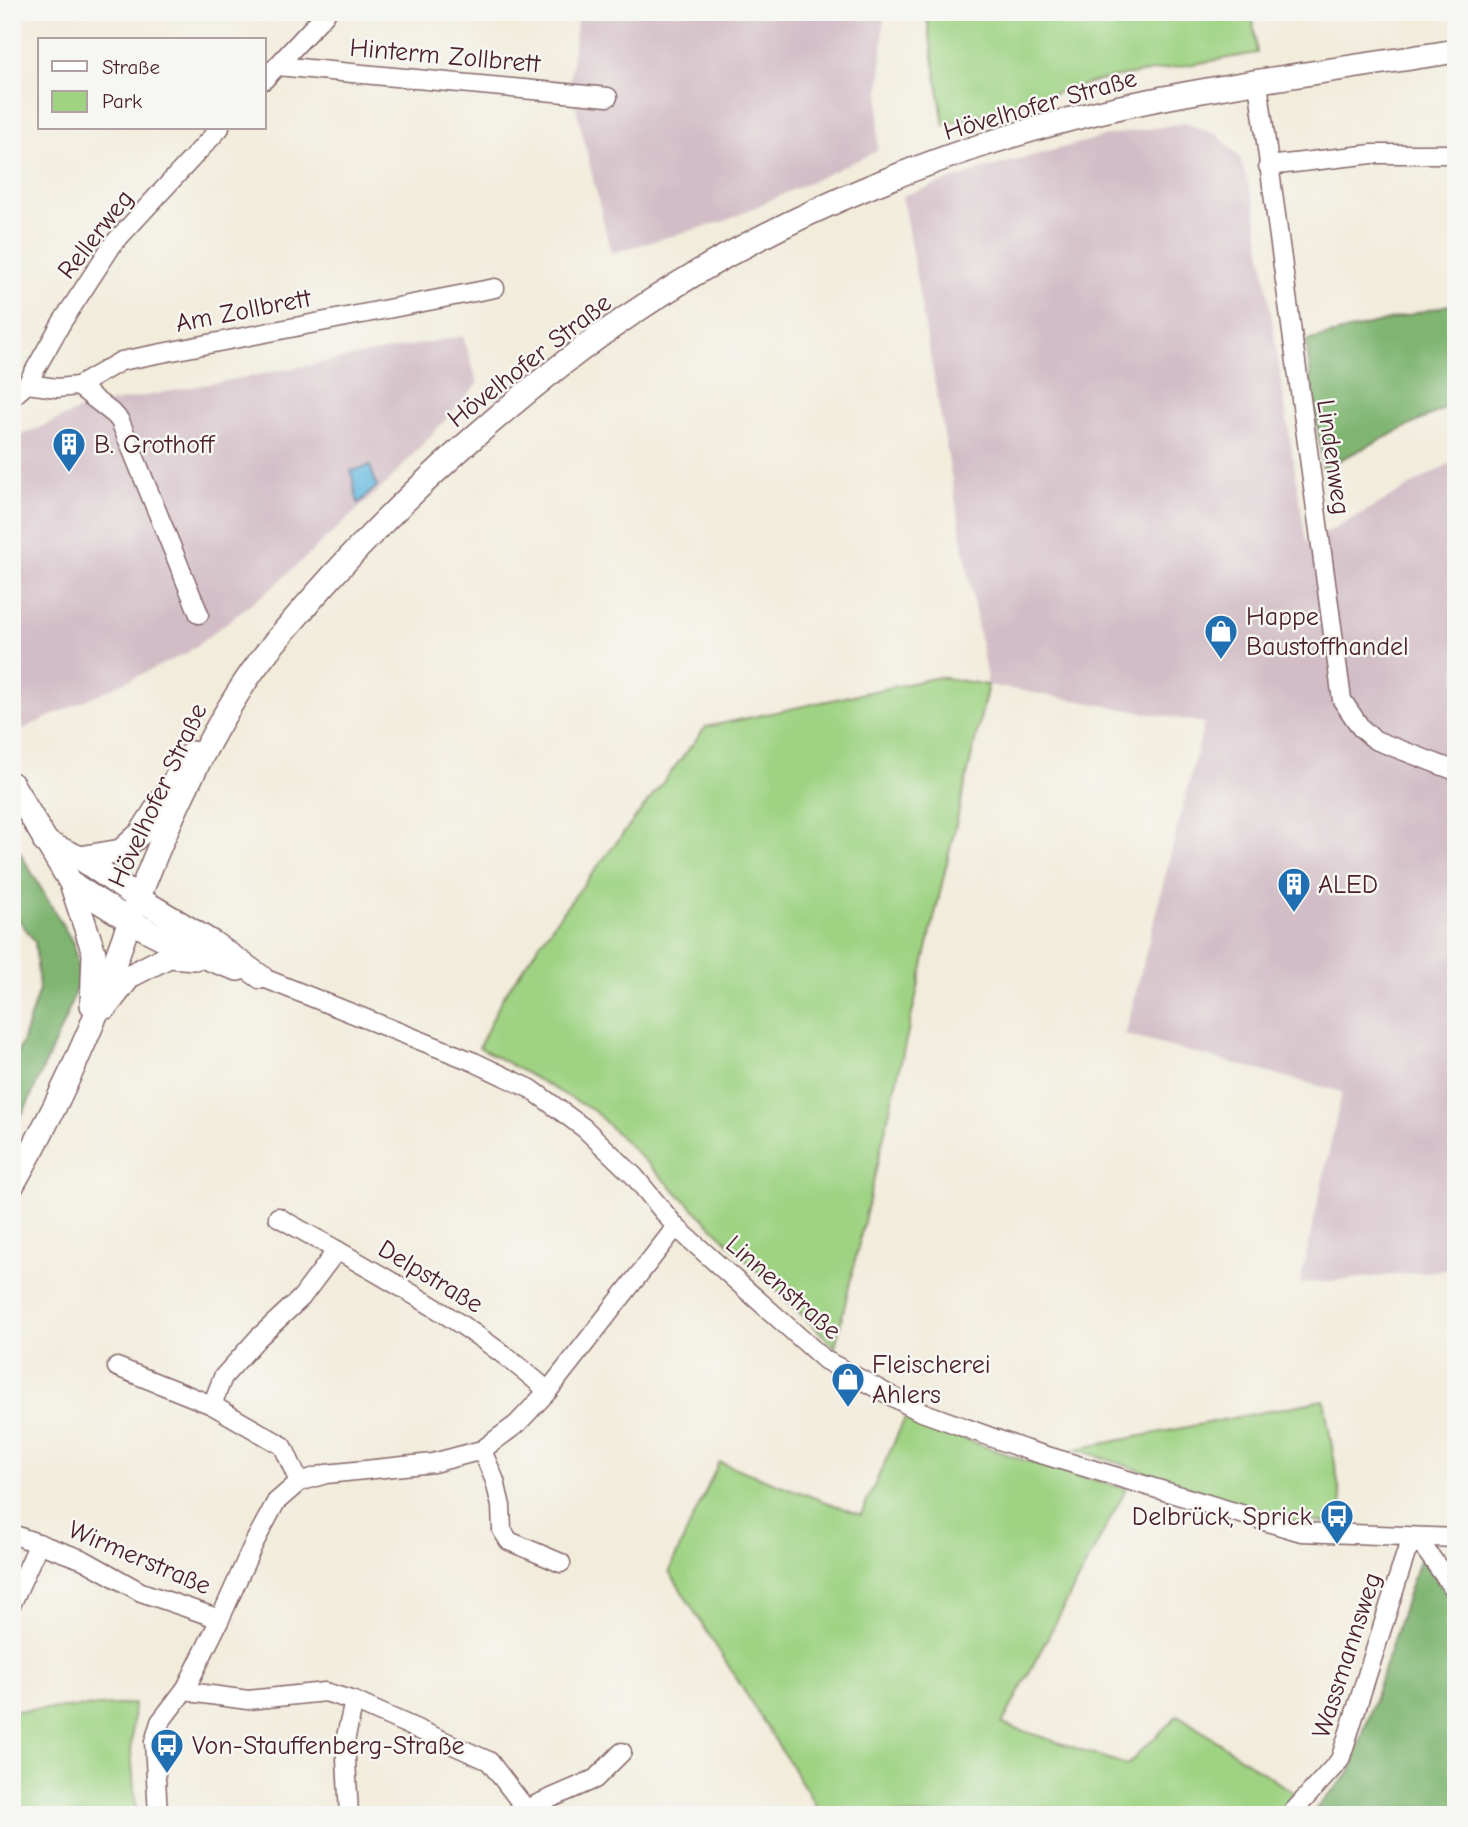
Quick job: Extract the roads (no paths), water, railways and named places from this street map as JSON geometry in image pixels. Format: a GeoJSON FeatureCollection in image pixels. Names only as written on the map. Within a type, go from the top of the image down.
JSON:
{"type":"FeatureCollection","features":[{"type":"Feature","properties":{"kind":"main road","name":"Hövelhofer Straße"},"geometry":{"type":"LineString","coordinates":[[12,1186],[53,1114],[91,1026],[138,898],[175,812],[239,690],[272,645],[335,572],[422,483],[526,392],[628,316],[725,257],[860,190],[983,145],[1088,115],[1136,104],[1456,51]]}},
{"type":"Feature","properties":{"kind":"main road"},"geometry":{"type":"LineString","coordinates":[[80,858],[121,851],[141,832],[187,757],[215,732]]}},
{"type":"Feature","properties":{"kind":"main road"},"geometry":{"type":"LineString","coordinates":[[12,784],[71,883],[94,953],[91,1026]]}},
{"type":"Feature","properties":{"kind":"main road"},"geometry":{"type":"LineString","coordinates":[[45,842],[80,858],[261,977]]}},
{"type":"Feature","properties":{"kind":"main road"},"geometry":{"type":"LineString","coordinates":[[71,883],[130,923],[205,959],[261,977]]}},
{"type":"Feature","properties":{"kind":"main road"},"geometry":{"type":"LineString","coordinates":[[91,1026],[130,975],[169,956],[205,959]]}},
{"type":"Feature","properties":{"kind":"street"},"geometry":{"type":"LineString","coordinates":[[270,73],[327,12]]}},
{"type":"Feature","properties":{"kind":"street","name":"Hinterm Zollbrett"},"geometry":{"type":"LineString","coordinates":[[270,73],[608,97]]}},
{"type":"Feature","properties":{"kind":"street","name":"Lindenweg"},"geometry":{"type":"LineString","coordinates":[[1258,83],[1342,700],[1360,728],[1375,740],[1456,771]]}},
{"type":"Feature","properties":{"kind":"street","name":"Rellerweg"},"geometry":{"type":"LineString","coordinates":[[27,384],[62,322],[113,244],[218,130]]}},
{"type":"Feature","properties":{"kind":"street"},"geometry":{"type":"LineString","coordinates":[[1268,166],[1373,154],[1456,154]]}},
{"type":"Feature","properties":{"kind":"street","name":"Am Zollbrett"},"geometry":{"type":"LineString","coordinates":[[27,384],[57,388],[78,386],[121,361],[495,288]]}},
{"type":"Feature","properties":{"kind":"street"},"geometry":{"type":"LineString","coordinates":[[12,397],[27,384]]}},
{"type":"Feature","properties":{"kind":"street"},"geometry":{"type":"LineString","coordinates":[[78,386],[120,421],[199,614]]}},
{"type":"Feature","properties":{"kind":"street","name":"Linnenstraße"},"geometry":{"type":"LineString","coordinates":[[261,977],[474,1062],[531,1089],[584,1128],[634,1176],[676,1227],[825,1360],[919,1411],[1024,1449],[1301,1532],[1456,1538]]}},
{"type":"Feature","properties":{"kind":"street","name":"Delpstraße"},"geometry":{"type":"LineString","coordinates":[[278,1217],[478,1335],[548,1391]]}},
{"type":"Feature","properties":{"kind":"street"},"geometry":{"type":"LineString","coordinates":[[158,1815],[154,1742],[160,1722],[186,1688],[254,1542],[276,1502],[299,1482],[326,1474],[433,1463],[482,1450],[517,1424],[548,1391],[676,1227]]}},
{"type":"Feature","properties":{"kind":"street"},"geometry":{"type":"LineString","coordinates":[[212,1405],[223,1377],[258,1338],[301,1298],[337,1250]]}},
{"type":"Feature","properties":{"kind":"street"},"geometry":{"type":"LineString","coordinates":[[117,1367],[212,1405],[283,1446],[299,1482]]}},
{"type":"Feature","properties":{"kind":"street"},"geometry":{"type":"LineString","coordinates":[[482,1450],[495,1480],[501,1506],[502,1530],[509,1541],[561,1563]]}},
{"type":"Feature","properties":{"kind":"street","name":"Wirmerstraße"},"geometry":{"type":"LineString","coordinates":[[12,1534],[84,1560],[141,1592],[220,1619]]}},
{"type":"Feature","properties":{"kind":"street"},"geometry":{"type":"LineString","coordinates":[[1417,1538],[1456,1592]]}},
{"type":"Feature","properties":{"kind":"street","name":"Wassmannsweg"},"geometry":{"type":"LineString","coordinates":[[1290,1815],[1340,1760],[1406,1553],[1417,1538]]}},
{"type":"Feature","properties":{"kind":"street","name":"Wirmerstraße"},"geometry":{"type":"LineString","coordinates":[[12,1603],[39,1543]]}},
{"type":"Feature","properties":{"kind":"street"},"geometry":{"type":"LineString","coordinates":[[186,1688],[196,1693],[248,1700],[325,1692],[354,1701],[489,1761],[526,1812],[595,1779],[622,1752]]}},
{"type":"Feature","properties":{"kind":"street"},"geometry":{"type":"LineString","coordinates":[[349,1815],[345,1741],[354,1701]]}},
{"type":"Feature","properties":{"kind":"water"},"geometry":{"type":"Polygon","coordinates":[[[370,466],[377,486],[358,504],[351,471],[370,466]]]}},
{"type":"Feature","properties":{"kind":"place","name":"B. Grothoff"},"geometry":{"type":"Point","coordinates":[69,474]}},
{"type":"Feature","properties":{"kind":"place","name":"Happe Baustoffhandel"},"geometry":{"type":"Point","coordinates":[1221,661]}},
{"type":"Feature","properties":{"kind":"place","name":"ALED"},"geometry":{"type":"Point","coordinates":[1294,914]}},
{"type":"Feature","properties":{"kind":"place","name":"Fleischerei Ahlers"},"geometry":{"type":"Point","coordinates":[848,1409]}},
{"type":"Feature","properties":{"kind":"place","name":"Delbrück, Sprick"},"geometry":{"type":"Point","coordinates":[1337,1546]}},
{"type":"Feature","properties":{"kind":"place","name":"Von-Stauffenberg-Straße"},"geometry":{"type":"Point","coordinates":[167,1775]}}]}
